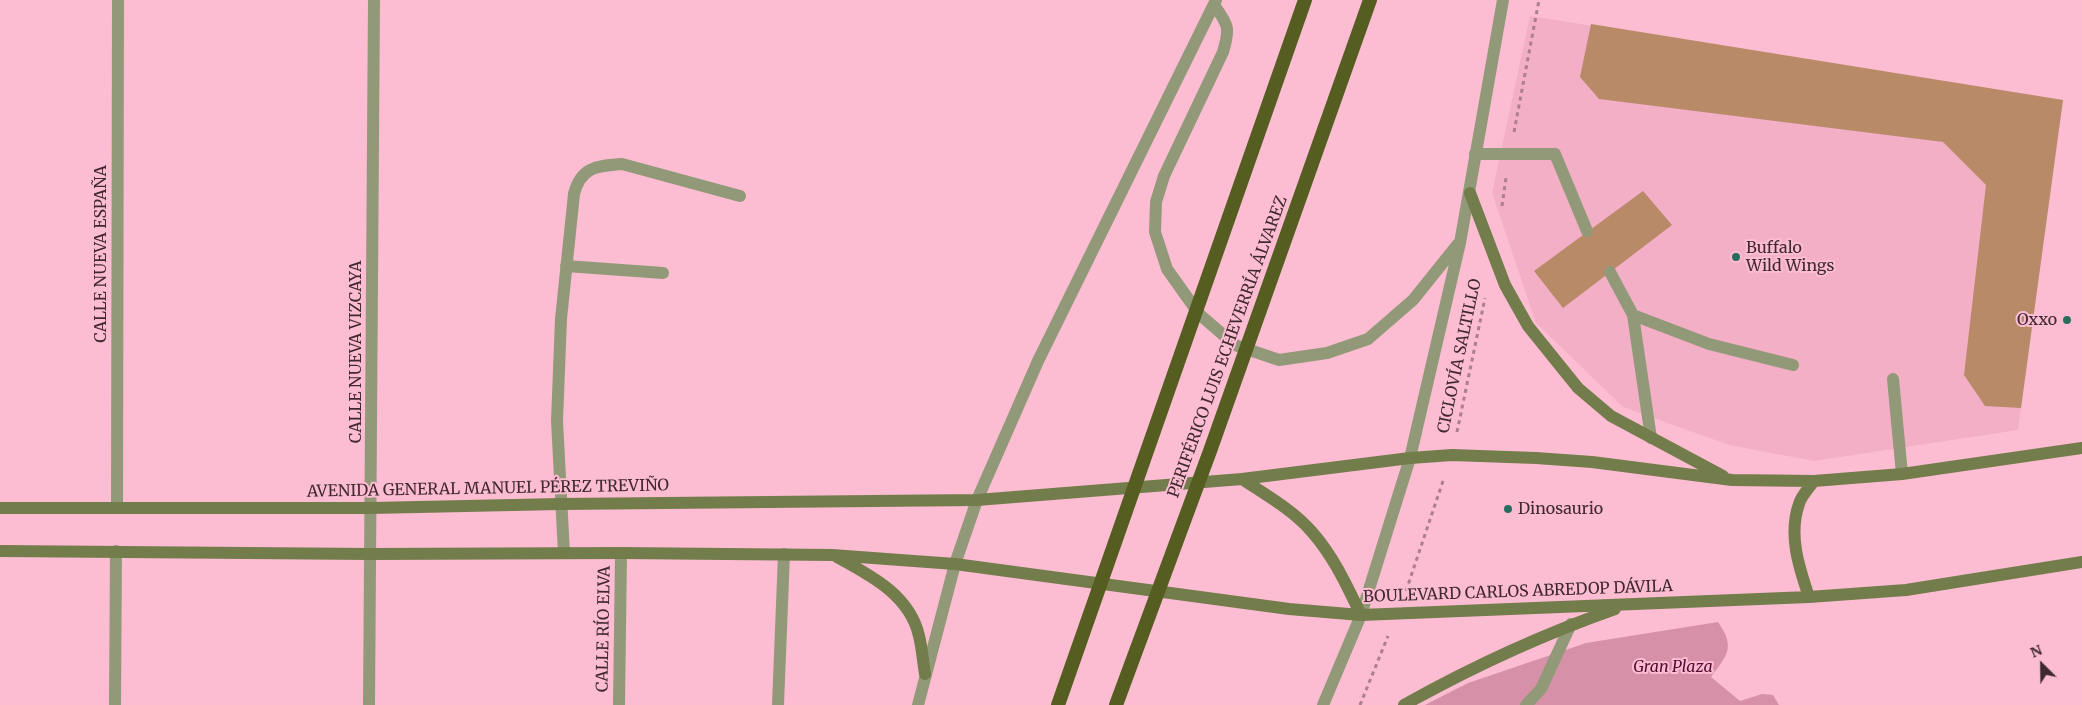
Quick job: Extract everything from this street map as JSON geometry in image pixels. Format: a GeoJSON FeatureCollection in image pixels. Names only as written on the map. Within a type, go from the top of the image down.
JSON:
{"type":"FeatureCollection","features":[{"type":"Feature","properties":{"kind":"highway"},"geometry":{"type":"LineString","coordinates":[[1058,705],[1305,0]]}},
{"type":"Feature","properties":{"kind":"highway","name":"PERIFÉRICO LUIS ECHEVERRÍA ÁLVAREZ"},"geometry":{"type":"LineString","coordinates":[[1116,705],[1210,451],[1370,0]]}},
{"type":"Feature","properties":{"kind":"main road"},"geometry":{"type":"LineString","coordinates":[[1470,193],[1505,285],[1528,326],[1578,388],[1611,416],[1732,480]]}},
{"type":"Feature","properties":{"kind":"main road"},"geometry":{"type":"LineString","coordinates":[[977,500],[1242,478],[1410,458],[1452,456],[1536,458],[1592,462],[1732,480],[1814,481],[1902,474],[2082,448]]}},
{"type":"Feature","properties":{"kind":"main road"},"geometry":{"type":"LineString","coordinates":[[1242,478],[1294,515],[1312,532],[1338,568],[1361,614]]}},
{"type":"Feature","properties":{"kind":"main road"},"geometry":{"type":"LineString","coordinates":[[1809,596],[1795,550],[1794,528],[1799,503],[1814,481]]}},
{"type":"Feature","properties":{"kind":"main road","name":"AVENIDA GENERAL MANUEL PÉREZ TREVIÑO"},"geometry":{"type":"LineString","coordinates":[[0,508],[371,508],[560,504],[977,500]]}},
{"type":"Feature","properties":{"kind":"main road"},"geometry":{"type":"LineString","coordinates":[[0,551],[370,554],[564,552],[784,554],[832,555],[955,564]]}},
{"type":"Feature","properties":{"kind":"main road"},"geometry":{"type":"LineString","coordinates":[[832,555],[872,576],[900,600],[912,618],[919,634],[925,674]]}},
{"type":"Feature","properties":{"kind":"main road","name":"BOULEVARD CARLOS ABREDOP DÁVILA"},"geometry":{"type":"LineString","coordinates":[[955,564],[1289,609],[1361,614],[1398,614],[1906,590],[2082,562]]}},
{"type":"Feature","properties":{"kind":"main road"},"geometry":{"type":"LineString","coordinates":[[1404,705],[1459,674],[1571,624],[1628,604]]}},
{"type":"Feature","properties":{"kind":"street","name":"CALLE NUEVA ESPAÑA"},"geometry":{"type":"LineString","coordinates":[[117,508],[118,0]]}},
{"type":"Feature","properties":{"kind":"street","name":"CALLE NUEVA VIZCAYA"},"geometry":{"type":"LineString","coordinates":[[369,705],[374,0]]}},
{"type":"Feature","properties":{"kind":"street"},"geometry":{"type":"LineString","coordinates":[[1323,705],[1361,614],[1410,458],[1460,243],[1503,0]]}},
{"type":"Feature","properties":{"kind":"street"},"geometry":{"type":"LineString","coordinates":[[918,705],[955,564],[977,500],[1038,360],[1212,2],[1225,20],[1228,29],[1227,38],[1223,52],[1164,176],[1156,202],[1155,232],[1167,269],[1199,314],[1235,345],[1279,360],[1327,354],[1368,339],[1412,300],[1460,243]]}},
{"type":"Feature","properties":{"kind":"street"},"geometry":{"type":"LineString","coordinates":[[1475,154],[1555,154],[1587,231]]}},
{"type":"Feature","properties":{"kind":"street"},"geometry":{"type":"LineString","coordinates":[[564,552],[557,420],[560,319],[574,194],[578,181],[588,170],[622,164],[740,196]]}},
{"type":"Feature","properties":{"kind":"street"},"geometry":{"type":"LineString","coordinates":[[566,266],[663,273]]}},
{"type":"Feature","properties":{"kind":"street"},"geometry":{"type":"LineString","coordinates":[[1610,272],[1633,315],[1651,438]]}},
{"type":"Feature","properties":{"kind":"street"},"geometry":{"type":"LineString","coordinates":[[1633,315],[1708,344],[1792,365]]}},
{"type":"Feature","properties":{"kind":"street"},"geometry":{"type":"LineString","coordinates":[[1893,379],[1902,474]]}},
{"type":"Feature","properties":{"kind":"street"},"geometry":{"type":"LineString","coordinates":[[115,705],[116,551]]}},
{"type":"Feature","properties":{"kind":"street","name":"CALLE RÍO ELVA"},"geometry":{"type":"LineString","coordinates":[[619,705],[621,553]]}},
{"type":"Feature","properties":{"kind":"street"},"geometry":{"type":"LineString","coordinates":[[778,705],[784,554]]}},
{"type":"Feature","properties":{"kind":"street"},"geometry":{"type":"LineString","coordinates":[[1526,705],[1541,689],[1571,624]]}},
{"type":"Feature","properties":{"kind":"path"},"geometry":{"type":"LineString","coordinates":[[1501,210],[1539,0]]}},
{"type":"Feature","properties":{"kind":"path","name":"CICLOVÍA SALTILLO"},"geometry":{"type":"LineString","coordinates":[[1360,705],[1398,614],[1452,456],[1494,257]]}},
{"type":"Feature","properties":{"kind":"shaded area"},"geometry":{"type":"Polygon","coordinates":[[[1530,16],[2063,100],[2018,430],[1814,461],[1729,445],[1623,407],[1536,323],[1492,193],[1530,16]]]}},
{"type":"Feature","properties":{"kind":"green space","name":"Gran Plaza"},"geometry":{"type":"Polygon","coordinates":[[[1718,622],[1724,631],[1728,645],[1725,657],[1711,677],[1740,701],[1762,694],[1773,695],[1779,705],[1425,705],[1468,683],[1586,643],[1718,622]]]}},
{"type":"Feature","properties":{"kind":"building"},"geometry":{"type":"Polygon","coordinates":[[[1591,24],[2063,100],[2021,408],[1985,406],[1964,375],[1986,185],[1943,142],[1599,99],[1580,77],[1591,24]]]}},
{"type":"Feature","properties":{"kind":"building"},"geometry":{"type":"Polygon","coordinates":[[[1643,191],[1672,225],[1563,308],[1534,271],[1643,191]]]}},
{"type":"Feature","properties":{"kind":"place","name":"Buffalo Wild Wings"},"geometry":{"type":"Point","coordinates":[1736,257]}},
{"type":"Feature","properties":{"kind":"place","name":"Oxxo"},"geometry":{"type":"Point","coordinates":[2067,320]}},
{"type":"Feature","properties":{"kind":"place","name":"Dinosaurio"},"geometry":{"type":"Point","coordinates":[1508,509]}}]}
